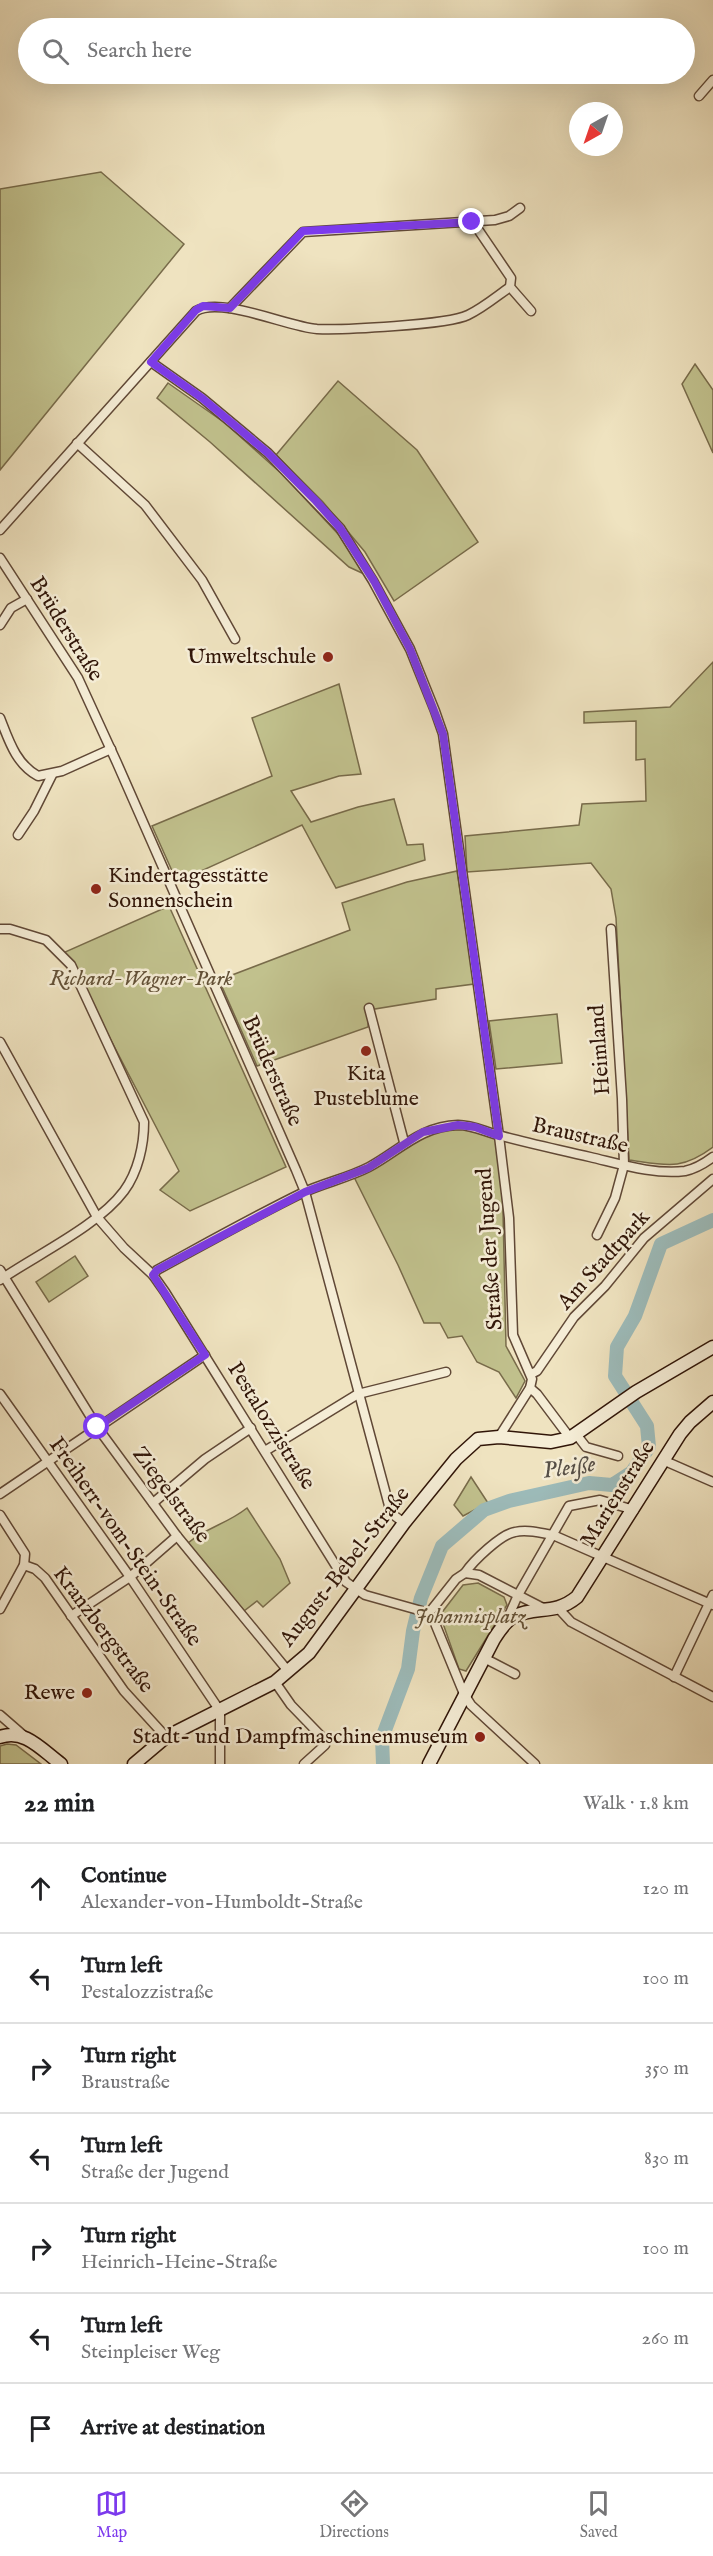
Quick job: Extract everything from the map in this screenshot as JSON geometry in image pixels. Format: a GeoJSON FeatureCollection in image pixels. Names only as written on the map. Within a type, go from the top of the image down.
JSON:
{"type":"FeatureCollection","features":[{"type":"Feature","properties":{"kind":"street"},"geometry":{"type":"LineString","coordinates":[[699,96],[713,80]]}},
{"type":"Feature","properties":{"kind":"street"},"geometry":{"type":"LineString","coordinates":[[230,308],[303,231],[495,220],[509,216],[520,208]]}},
{"type":"Feature","properties":{"kind":"street"},"geometry":{"type":"LineString","coordinates":[[472,222],[511,279],[510,287],[531,311]]}},
{"type":"Feature","properties":{"kind":"street"},"geometry":{"type":"LineString","coordinates":[[0,530],[196,310],[203,306],[230,308],[316,329],[400,324],[467,316],[510,287]]}},
{"type":"Feature","properties":{"kind":"street","name":"Straße der Jugend"},"geometry":{"type":"LineString","coordinates":[[151,362],[202,398],[268,453],[340,528],[374,581],[410,649],[443,734],[499,1136],[508,1218],[513,1335],[531,1374],[530,1388]]}},
{"type":"Feature","properties":{"kind":"street"},"geometry":{"type":"LineString","coordinates":[[77,443],[145,505],[202,580],[235,639]]}},
{"type":"Feature","properties":{"kind":"street","name":"Brüderstraße"},"geometry":{"type":"LineString","coordinates":[[0,558],[78,678],[305,1192],[391,1513],[404,1523]]}},
{"type":"Feature","properties":{"kind":"street"},"geometry":{"type":"LineString","coordinates":[[0,625],[12,608],[27,599]]}},
{"type":"Feature","properties":{"kind":"street"},"geometry":{"type":"LineString","coordinates":[[0,718],[11,747],[23,766],[38,776],[52,775],[111,749]]}},
{"type":"Feature","properties":{"kind":"street"},"geometry":{"type":"LineString","coordinates":[[0,745],[11,747]]}},
{"type":"Feature","properties":{"kind":"street"},"geometry":{"type":"LineString","coordinates":[[18,835],[34,812],[52,775]]}},
{"type":"Feature","properties":{"kind":"street"},"geometry":{"type":"LineString","coordinates":[[0,929],[10,929],[46,940],[71,965],[144,1122],[144,1141],[124,1191],[97,1217],[1,1276]]}},
{"type":"Feature","properties":{"kind":"street","name":"Heimland"},"geometry":{"type":"LineString","coordinates":[[597,1235],[615,1198],[624,1165],[622,1099],[610,929]]}},
{"type":"Feature","properties":{"kind":"street"},"geometry":{"type":"LineString","coordinates":[[369,1008],[404,1142]]}},
{"type":"Feature","properties":{"kind":"street","name":"Pestalozzistraße"},"geometry":{"type":"LineString","coordinates":[[0,1042],[97,1217],[124,1248],[153,1275],[346,1582],[355,1589]]}},
{"type":"Feature","properties":{"kind":"street","name":"Braustraße"},"geometry":{"type":"LineString","coordinates":[[153,1275],[157,1270],[305,1192],[368,1168],[404,1142],[423,1132],[458,1125],[475,1127],[499,1136],[624,1165],[664,1171],[686,1171],[713,1157]]}},
{"type":"Feature","properties":{"kind":"street","name":"Am Stadtpark"},"geometry":{"type":"LineString","coordinates":[[531,1374],[537,1371],[574,1317],[605,1286],[644,1238],[713,1179]]}},
{"type":"Feature","properties":{"kind":"street","name":"Ziegelstraße"},"geometry":{"type":"LineString","coordinates":[[1,1276],[97,1427],[177,1536],[288,1671]]}},
{"type":"Feature","properties":{"kind":"street"},"geometry":{"type":"LineString","coordinates":[[573,1436],[636,1392],[713,1347]]}},
{"type":"Feature","properties":{"kind":"street"},"geometry":{"type":"LineString","coordinates":[[0,1494],[205,1355]]}},
{"type":"Feature","properties":{"kind":"street"},"geometry":{"type":"LineString","coordinates":[[265,1451],[358,1394],[446,1372]]}},
{"type":"Feature","properties":{"kind":"street"},"geometry":{"type":"LineString","coordinates":[[500,1437],[530,1388],[573,1436],[586,1447],[618,1456]]}},
{"type":"Feature","properties":{"kind":"street","name":"Freiherr-vom-Stein-Straße"},"geometry":{"type":"LineString","coordinates":[[0,1394],[130,1577],[220,1711]]}},
{"type":"Feature","properties":{"kind":"street","name":"Marienstraße"},"geometry":{"type":"LineString","coordinates":[[553,1609],[577,1597],[690,1422],[713,1402]]}},
{"type":"Feature","properties":{"kind":"street"},"geometry":{"type":"LineString","coordinates":[[153,1503],[205,1459],[251,1428]]}},
{"type":"Feature","properties":{"kind":"street","name":"August-Bebel-Straße"},"geometry":{"type":"LineString","coordinates":[[134,1764],[166,1737],[275,1682],[309,1653],[404,1523],[466,1447],[478,1439],[500,1437],[550,1442],[573,1436]]}},
{"type":"Feature","properties":{"kind":"street"},"geometry":{"type":"LineString","coordinates":[[665,1461],[713,1482]]}},
{"type":"Feature","properties":{"kind":"street"},"geometry":{"type":"LineString","coordinates":[[429,1764],[464,1694],[494,1639],[507,1622],[518,1595],[569,1506],[600,1500],[634,1510]]}},
{"type":"Feature","properties":{"kind":"street","name":"Kranzbergstraße"},"geometry":{"type":"LineString","coordinates":[[0,1515],[22,1547],[25,1554],[24,1565],[35,1569],[45,1578],[124,1691],[166,1737]]}},
{"type":"Feature","properties":{"kind":"street"},"geometry":{"type":"LineString","coordinates":[[427,1613],[473,1562],[512,1532],[528,1530],[553,1535],[712,1601],[674,1677]]}},
{"type":"Feature","properties":{"kind":"street"},"geometry":{"type":"LineString","coordinates":[[71,1616],[130,1577],[177,1536]]}},
{"type":"Feature","properties":{"kind":"street"},"geometry":{"type":"LineString","coordinates":[[0,1609],[24,1565]]}},
{"type":"Feature","properties":{"kind":"street"},"geometry":{"type":"LineString","coordinates":[[465,1573],[479,1575],[518,1595],[553,1609],[571,1622],[713,1697]]}},
{"type":"Feature","properties":{"kind":"street"},"geometry":{"type":"LineString","coordinates":[[355,1589],[365,1595],[427,1613],[434,1621],[464,1694],[471,1705],[535,1764]]}},
{"type":"Feature","properties":{"kind":"street"},"geometry":{"type":"LineString","coordinates":[[507,1622],[525,1613],[553,1609]]}},
{"type":"Feature","properties":{"kind":"street"},"geometry":{"type":"LineString","coordinates":[[484,1658],[515,1674]]}},
{"type":"Feature","properties":{"kind":"street"},"geometry":{"type":"LineString","coordinates":[[275,1682],[291,1705],[322,1737],[325,1745],[304,1764]]}},
{"type":"Feature","properties":{"kind":"street"},"geometry":{"type":"LineString","coordinates":[[220,1711],[220,1764]]}},
{"type":"Feature","properties":{"kind":"street"},"geometry":{"type":"LineString","coordinates":[[0,1716],[61,1764]]}},
{"type":"Feature","properties":{"kind":"street"},"geometry":{"type":"LineString","coordinates":[[0,1737],[11,1734],[23,1735]]}},
{"type":"Feature","properties":{"kind":"green space"},"geometry":{"type":"Polygon","coordinates":[[[101,172],[184,244],[0,470],[0,189],[101,172]]]}},
{"type":"Feature","properties":{"kind":"green space"},"geometry":{"type":"Polygon","coordinates":[[[695,364],[713,390],[713,453],[682,384],[695,364]]]}},
{"type":"Feature","properties":{"kind":"green space"},"geometry":{"type":"Polygon","coordinates":[[[338,381],[417,450],[478,542],[394,601],[365,552],[323,502],[276,455],[338,381]]]}},
{"type":"Feature","properties":{"kind":"green space"},"geometry":{"type":"Polygon","coordinates":[[[168,383],[225,423],[282,474],[339,535],[364,574],[349,567],[210,442],[157,398],[168,383]]]}},
{"type":"Feature","properties":{"kind":"green space"},"geometry":{"type":"Polygon","coordinates":[[[713,662],[713,1147],[702,1155],[682,1163],[663,1164],[629,1160],[616,918],[611,889],[591,863],[467,872],[465,836],[579,825],[582,804],[646,801],[645,759],[636,760],[636,721],[584,723],[584,712],[670,707],[713,662]]]}},
{"type":"Feature","properties":{"kind":"green space"},"geometry":{"type":"Polygon","coordinates":[[[339,684],[361,774],[339,776],[291,791],[311,822],[358,807],[394,799],[407,845],[423,844],[425,860],[336,888],[302,825],[177,882],[152,826],[272,776],[252,718],[339,684]]]}},
{"type":"Feature","properties":{"kind":"green space"},"geometry":{"type":"Polygon","coordinates":[[[457,871],[474,984],[436,989],[436,999],[369,1010],[368,1027],[257,1066],[219,980],[350,930],[342,903],[407,882],[457,871]]]}},
{"type":"Feature","properties":{"kind":"green space","name":"Richard-Wagner-Park"},"geometry":{"type":"Polygon","coordinates":[[[169,906],[286,1167],[190,1211],[160,1190],[179,1171],[65,952],[169,906]]]}},
{"type":"Feature","properties":{"kind":"green space"},"geometry":{"type":"Polygon","coordinates":[[[557,1014],[562,1063],[496,1069],[489,1021],[557,1014]]]}},
{"type":"Feature","properties":{"kind":"green space"},"geometry":{"type":"Polygon","coordinates":[[[458,1125],[499,1136],[505,1189],[503,1212],[506,1346],[525,1381],[516,1398],[499,1372],[477,1362],[462,1336],[448,1338],[440,1323],[424,1323],[354,1177],[404,1142],[458,1125]]]}},
{"type":"Feature","properties":{"kind":"green space"},"geometry":{"type":"Polygon","coordinates":[[[75,1256],[88,1276],[49,1302],[36,1282],[75,1256]]]}},
{"type":"Feature","properties":{"kind":"green space"},"geometry":{"type":"Polygon","coordinates":[[[471,1477],[488,1503],[463,1516],[454,1505],[471,1477]]]}},
{"type":"Feature","properties":{"kind":"green space"},"geometry":{"type":"Polygon","coordinates":[[[247,1508],[280,1559],[290,1583],[263,1607],[257,1601],[244,1611],[188,1543],[247,1508]]]}},
{"type":"Feature","properties":{"kind":"green space","name":"Johannisplatz"},"geometry":{"type":"Polygon","coordinates":[[[478,1583],[504,1597],[507,1605],[466,1671],[459,1669],[440,1615],[463,1585],[478,1583]]]}},
{"type":"Feature","properties":{"kind":"green space"},"geometry":{"type":"Polygon","coordinates":[[[16,1745],[41,1764],[0,1764],[0,1746],[16,1745]]]}},
{"type":"Feature","properties":{"kind":"waterway","name":"Pleiße"},"geometry":{"type":"LineString","coordinates":[[383,1764],[382,1738],[408,1669],[413,1631],[421,1598],[442,1546],[484,1510],[509,1501],[589,1483],[612,1485],[632,1472],[649,1447],[647,1426],[615,1376],[617,1347],[635,1316],[661,1244],[713,1220]]}},
{"type":"Feature","properties":{"kind":"place","name":"Umweltschule"},"geometry":{"type":"Point","coordinates":[328,657]}},
{"type":"Feature","properties":{"kind":"place","name":"Kindertagesstätte Sonnenschein"},"geometry":{"type":"Point","coordinates":[96,889]}},
{"type":"Feature","properties":{"kind":"place","name":"Kita Pusteblume"},"geometry":{"type":"Point","coordinates":[366,1051]}},
{"type":"Feature","properties":{"kind":"place","name":"Rewe"},"geometry":{"type":"Point","coordinates":[87,1693]}},
{"type":"Feature","properties":{"kind":"place","name":"Stadt- und Dampfmaschinenmuseum"},"geometry":{"type":"Point","coordinates":[480,1737]}},
{"type":"Feature","properties":{"kind":"route"},"geometry":{"type":"LineString","coordinates":[[97,1427],[205,1355],[153,1275],[157,1270],[305,1192],[368,1168],[404,1142],[423,1132],[458,1125],[475,1127],[499,1136],[443,734],[410,649],[374,581],[340,528],[316,501],[268,453],[202,398],[151,362],[196,310],[203,306],[230,308],[303,231],[472,222]]}}]}
